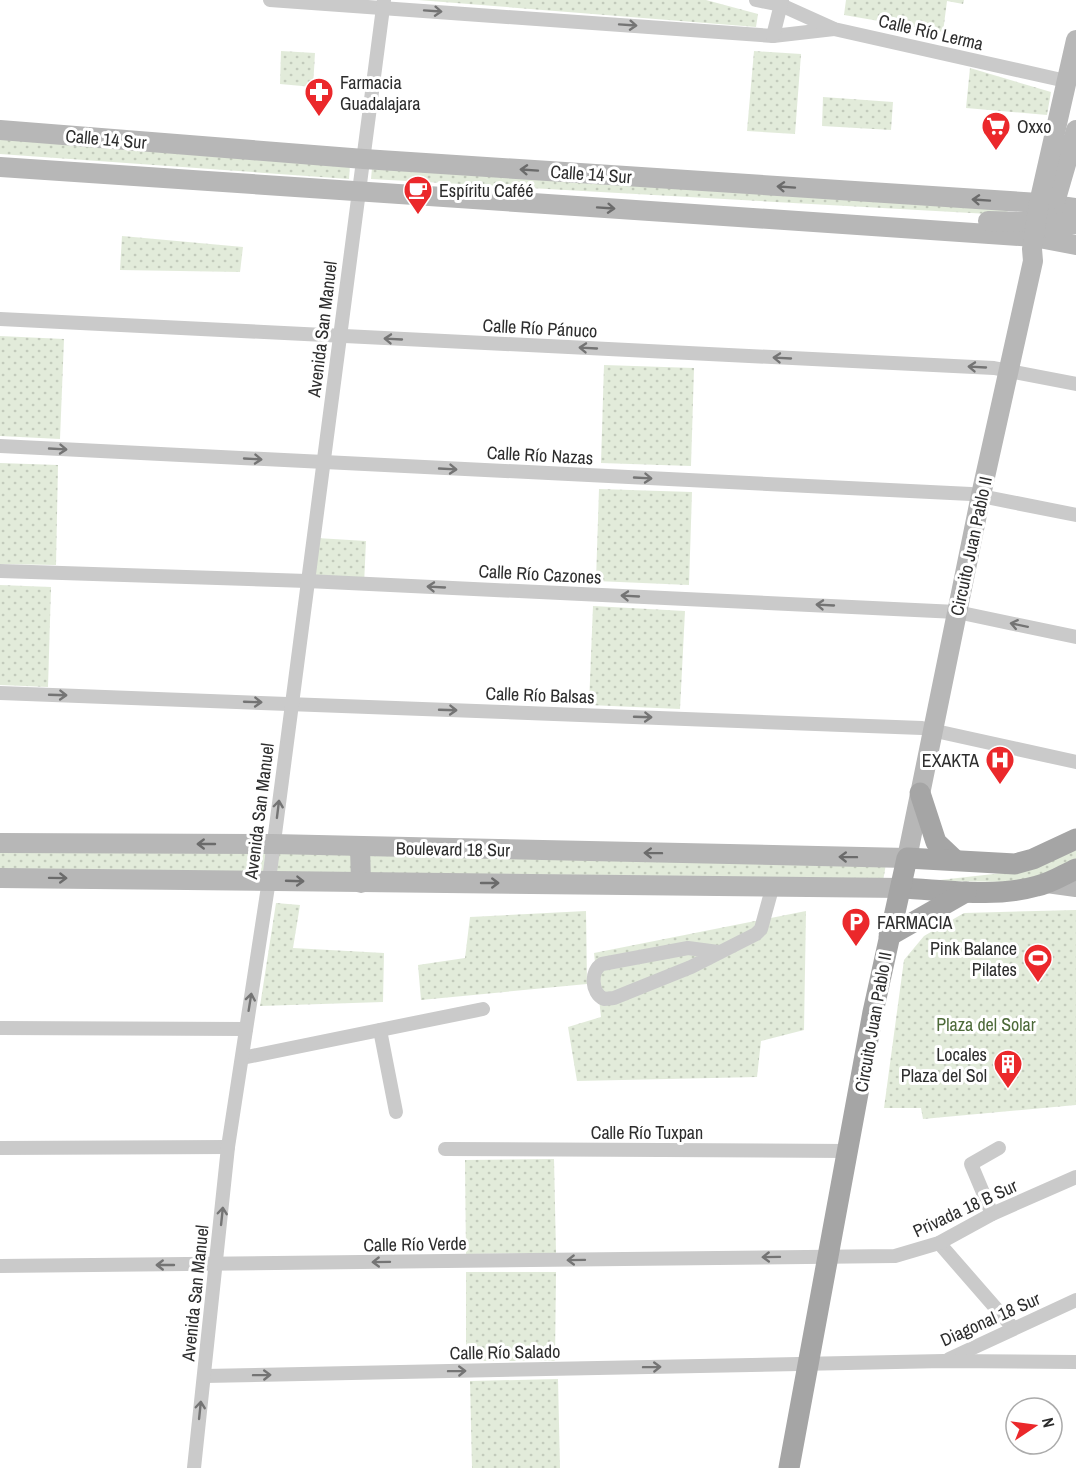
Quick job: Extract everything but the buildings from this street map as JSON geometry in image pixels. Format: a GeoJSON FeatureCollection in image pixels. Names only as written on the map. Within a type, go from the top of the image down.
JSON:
{"type":"FeatureCollection","features":[{"type":"Feature","properties":{"kind":"main road","name":"Circuito Juan Pablo II"},"geometry":{"type":"LineString","coordinates":[[789,1468],[889,936],[902,888],[981,495],[1043,221],[1066,81],[1076,40]]}},
{"type":"Feature","properties":{"kind":"main road","name":"Calle 14 Sur"},"geometry":{"type":"LineString","coordinates":[[0,130],[364,159],[1043,221]]}},
{"type":"Feature","properties":{"kind":"main road","name":"Circuito Juan Pablo II"},"geometry":{"type":"LineString","coordinates":[[1043,221],[1076,130]]}},
{"type":"Feature","properties":{"kind":"main road","name":"Calle 14 Sur"},"geometry":{"type":"LineString","coordinates":[[0,167],[896,228],[1043,221]]}},
{"type":"Feature","properties":{"kind":"main road"},"geometry":{"type":"LineString","coordinates":[[1043,221],[1076,208]]}},
{"type":"Feature","properties":{"kind":"main road"},"geometry":{"type":"LineString","coordinates":[[1043,221],[1076,224]]}},
{"type":"Feature","properties":{"kind":"main road"},"geometry":{"type":"LineString","coordinates":[[1043,221],[1076,245]]}},
{"type":"Feature","properties":{"kind":"main road"},"geometry":{"type":"LineString","coordinates":[[920,793],[936,842],[955,860]]}},
{"type":"Feature","properties":{"kind":"main road"},"geometry":{"type":"LineString","coordinates":[[907,858],[996,864],[1023,863],[1076,839]]}},
{"type":"Feature","properties":{"kind":"main road","name":"Boulevard 18 Sur"},"geometry":{"type":"LineString","coordinates":[[0,843],[273,844],[438,850],[907,858]]}},
{"type":"Feature","properties":{"kind":"main road"},"geometry":{"type":"LineString","coordinates":[[360,847],[361,883]]}},
{"type":"Feature","properties":{"kind":"main road"},"geometry":{"type":"LineString","coordinates":[[438,850],[438,884]]}},
{"type":"Feature","properties":{"kind":"main road"},"geometry":{"type":"LineString","coordinates":[[539,883],[540,850]]}},
{"type":"Feature","properties":{"kind":"main road"},"geometry":{"type":"LineString","coordinates":[[902,888],[966,892],[1019,890],[1047,883],[1076,870]]}},
{"type":"Feature","properties":{"kind":"main road","name":"Boulevard 18 Sur"},"geometry":{"type":"LineString","coordinates":[[0,878],[902,888]]}},
{"type":"Feature","properties":{"kind":"main road"},"geometry":{"type":"LineString","coordinates":[[1047,883],[1076,887]]}},
{"type":"Feature","properties":{"kind":"main road"},"geometry":{"type":"LineString","coordinates":[[889,936],[966,892]]}},
{"type":"Feature","properties":{"kind":"street"},"geometry":{"type":"LineString","coordinates":[[270,0],[384,4],[774,36],[834,29]]}},
{"type":"Feature","properties":{"kind":"street","name":"Calle Río Lerma"},"geometry":{"type":"LineString","coordinates":[[756,0],[782,3],[834,29],[1066,81]]}},
{"type":"Feature","properties":{"kind":"street"},"geometry":{"type":"LineString","coordinates":[[774,36],[782,3]]}},
{"type":"Feature","properties":{"kind":"street","name":"Avenida San Manuel"},"geometry":{"type":"LineString","coordinates":[[194,1468],[228,1148],[269,880],[384,4]]}},
{"type":"Feature","properties":{"kind":"street","name":"Calle Río Pánuco"},"geometry":{"type":"LineString","coordinates":[[0,319],[1010,369],[1076,384]]}},
{"type":"Feature","properties":{"kind":"street","name":"Calle Río Nazas"},"geometry":{"type":"LineString","coordinates":[[0,446],[981,495],[1076,515]]}},
{"type":"Feature","properties":{"kind":"street","name":"Calle Río Cazones"},"geometry":{"type":"LineString","coordinates":[[0,571],[307,581],[957,612],[1076,637]]}},
{"type":"Feature","properties":{"kind":"street","name":"Calle Río Balsas"},"geometry":{"type":"LineString","coordinates":[[0,693],[932,730],[1076,762]]}},
{"type":"Feature","properties":{"kind":"street"},"geometry":{"type":"LineString","coordinates":[[718,952],[688,948],[602,964],[595,970],[593,976],[597,993],[604,999],[614,998],[691,968],[718,952],[749,938],[761,929],[774,885]]}},
{"type":"Feature","properties":{"kind":"street"},"geometry":{"type":"LineString","coordinates":[[242,1058],[483,1010]]}},
{"type":"Feature","properties":{"kind":"street"},"geometry":{"type":"LineString","coordinates":[[0,1028],[246,1029]]}},
{"type":"Feature","properties":{"kind":"street"},"geometry":{"type":"LineString","coordinates":[[380,1030],[396,1112]]}},
{"type":"Feature","properties":{"kind":"street"},"geometry":{"type":"LineString","coordinates":[[0,1148],[228,1148]]}},
{"type":"Feature","properties":{"kind":"street"},"geometry":{"type":"LineString","coordinates":[[993,1214],[971,1164],[999,1148]]}},
{"type":"Feature","properties":{"kind":"street","name":"Calle Río Tuxpan"},"geometry":{"type":"LineString","coordinates":[[445,1149],[848,1151]]}},
{"type":"Feature","properties":{"kind":"street","name":"Privada 18 B Sur"},"geometry":{"type":"LineString","coordinates":[[830,1256],[895,1256],[939,1243],[993,1214],[1076,1177]]}},
{"type":"Feature","properties":{"kind":"street"},"geometry":{"type":"LineString","coordinates":[[939,1243],[1013,1328]]}},
{"type":"Feature","properties":{"kind":"street","name":"Calle Río Verde"},"geometry":{"type":"LineString","coordinates":[[0,1266],[830,1256]]}},
{"type":"Feature","properties":{"kind":"street","name":"Diagonal 18 Sur"},"geometry":{"type":"LineString","coordinates":[[808,1364],[944,1361],[1076,1300]]}},
{"type":"Feature","properties":{"kind":"street"},"geometry":{"type":"LineString","coordinates":[[944,1361],[1076,1362]]}},
{"type":"Feature","properties":{"kind":"street","name":"Calle Río Salado"},"geometry":{"type":"LineString","coordinates":[[204,1376],[808,1364]]}},
{"type":"Feature","properties":{"kind":"green space"},"geometry":{"type":"Polygon","coordinates":[[[418,0],[706,0],[758,14],[756,27],[418,0]]]}},
{"type":"Feature","properties":{"kind":"green space"},"geometry":{"type":"Polygon","coordinates":[[[846,0],[964,0],[963,4],[947,1],[943,32],[844,15],[846,0]]]}},
{"type":"Feature","properties":{"kind":"green space"},"geometry":{"type":"Polygon","coordinates":[[[281,51],[315,53],[313,87],[280,84],[281,51]]]}},
{"type":"Feature","properties":{"kind":"green space"},"geometry":{"type":"Polygon","coordinates":[[[754,51],[801,54],[795,134],[747,131],[754,51]]]}},
{"type":"Feature","properties":{"kind":"green space"},"geometry":{"type":"Polygon","coordinates":[[[970,68],[1051,92],[1047,115],[966,108],[970,68]]]}},
{"type":"Feature","properties":{"kind":"green space"},"geometry":{"type":"Polygon","coordinates":[[[823,97],[893,102],[891,130],[822,126],[823,97]]]}},
{"type":"Feature","properties":{"kind":"green space"},"geometry":{"type":"Polygon","coordinates":[[[0,139],[350,165],[349,179],[0,154],[0,139]]]}},
{"type":"Feature","properties":{"kind":"green space"},"geometry":{"type":"Polygon","coordinates":[[[372,168],[1008,209],[1007,215],[371,179],[372,168]]]}},
{"type":"Feature","properties":{"kind":"green space"},"geometry":{"type":"Polygon","coordinates":[[[122,236],[243,247],[240,272],[120,270],[122,236]]]}},
{"type":"Feature","properties":{"kind":"green space"},"geometry":{"type":"Polygon","coordinates":[[[0,336],[64,339],[60,439],[0,436],[0,336]]]}},
{"type":"Feature","properties":{"kind":"green space"},"geometry":{"type":"Polygon","coordinates":[[[604,365],[694,368],[691,466],[601,463],[604,365]]]}},
{"type":"Feature","properties":{"kind":"green space"},"geometry":{"type":"Polygon","coordinates":[[[0,463],[58,465],[56,565],[0,564],[0,463]]]}},
{"type":"Feature","properties":{"kind":"green space"},"geometry":{"type":"Polygon","coordinates":[[[599,489],[692,492],[689,585],[596,581],[599,489]]]}},
{"type":"Feature","properties":{"kind":"green space"},"geometry":{"type":"Polygon","coordinates":[[[317,538],[366,541],[364,585],[315,581],[317,538]]]}},
{"type":"Feature","properties":{"kind":"green space"},"geometry":{"type":"Polygon","coordinates":[[[0,585],[51,587],[48,687],[0,685],[0,585]]]}},
{"type":"Feature","properties":{"kind":"green space"},"geometry":{"type":"Polygon","coordinates":[[[593,606],[685,611],[680,709],[589,705],[593,606]]]}},
{"type":"Feature","properties":{"kind":"green space"},"geometry":{"type":"Polygon","coordinates":[[[0,843],[887,858],[882,887],[0,878],[0,843]]]}},
{"type":"Feature","properties":{"kind":"green space"},"geometry":{"type":"Polygon","coordinates":[[[1076,847],[1076,861],[1029,882],[931,881],[1028,870],[1076,847]]]}},
{"type":"Feature","properties":{"kind":"green space"},"geometry":{"type":"Polygon","coordinates":[[[276,903],[300,905],[293,948],[384,953],[383,1002],[260,1006],[276,903]]]}},
{"type":"Feature","properties":{"kind":"green space","name":"Plaza del Solar"},"geometry":{"type":"Polygon","coordinates":[[[1076,910],[1076,1105],[923,1119],[921,1108],[884,1108],[904,960],[924,936],[964,913],[1076,910]]]}},
{"type":"Feature","properties":{"kind":"green space"},"geometry":{"type":"Polygon","coordinates":[[[586,911],[587,984],[421,1000],[418,965],[465,958],[470,917],[586,911]]]}},
{"type":"Feature","properties":{"kind":"green space"},"geometry":{"type":"Polygon","coordinates":[[[806,911],[804,1030],[761,1041],[757,1077],[577,1081],[568,1027],[601,1017],[594,953],[806,911]]]}},
{"type":"Feature","properties":{"kind":"green space"},"geometry":{"type":"Polygon","coordinates":[[[554,1159],[556,1253],[466,1254],[465,1160],[554,1159]]]}},
{"type":"Feature","properties":{"kind":"green space"},"geometry":{"type":"Polygon","coordinates":[[[466,1272],[556,1272],[555,1361],[466,1361],[466,1272]]]}},
{"type":"Feature","properties":{"kind":"green space"},"geometry":{"type":"Polygon","coordinates":[[[558,1379],[560,1468],[472,1468],[470,1381],[558,1379]]]}},
{"type":"Feature","properties":{"kind":"place","name":"Farmacia Guadalajara"},"geometry":{"type":"Point","coordinates":[319,118]}},
{"type":"Feature","properties":{"kind":"place","name":"Oxxo"},"geometry":{"type":"Point","coordinates":[996,152]}},
{"type":"Feature","properties":{"kind":"place","name":"Espíritu Caféé"},"geometry":{"type":"Point","coordinates":[418,216]}},
{"type":"Feature","properties":{"kind":"place","name":"EXAKTA"},"geometry":{"type":"Point","coordinates":[1000,786]}},
{"type":"Feature","properties":{"kind":"place","name":"FARMACIA"},"geometry":{"type":"Point","coordinates":[856,948]}},
{"type":"Feature","properties":{"kind":"place","name":"Pink Balance Pilates"},"geometry":{"type":"Point","coordinates":[1038,984]}},
{"type":"Feature","properties":{"kind":"place","name":"Locales Plaza del Sol"},"geometry":{"type":"Point","coordinates":[1008,1090]}}]}
